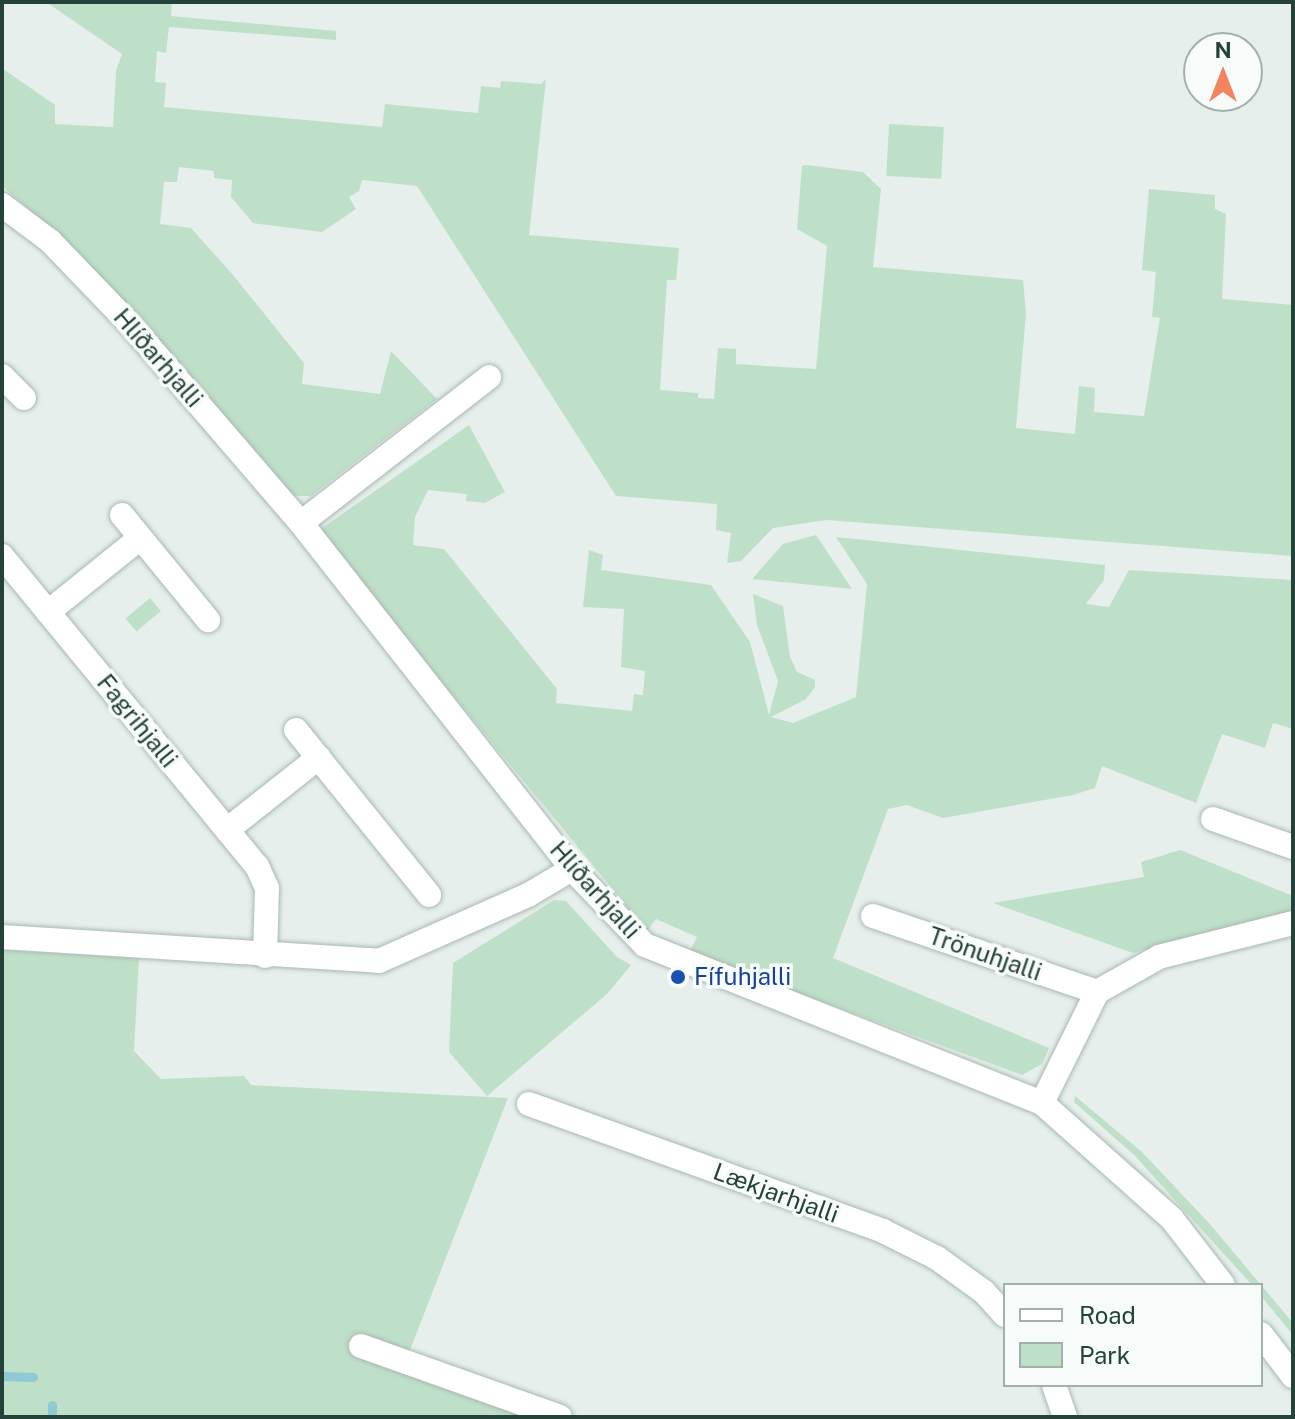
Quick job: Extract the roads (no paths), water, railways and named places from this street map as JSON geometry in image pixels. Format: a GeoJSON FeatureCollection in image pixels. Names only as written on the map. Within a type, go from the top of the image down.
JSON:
{"type":"FeatureCollection","features":[{"type":"Feature","properties":{"kind":"street","name":"Hlíðarhjalli"},"geometry":{"type":"LineString","coordinates":[[2,205],[50,241],[128,322],[301,523],[572,869],[632,934],[668,958],[1042,1103],[1172,1219],[1221,1283]]}},
{"type":"Feature","properties":{"kind":"street"},"geometry":{"type":"LineString","coordinates":[[301,523],[489,377]]}},
{"type":"Feature","properties":{"kind":"street"},"geometry":{"type":"LineString","coordinates":[[3,378],[24,398]]}},
{"type":"Feature","properties":{"kind":"street"},"geometry":{"type":"LineString","coordinates":[[122,515],[208,620]]}},
{"type":"Feature","properties":{"kind":"street"},"geometry":{"type":"LineString","coordinates":[[48,612],[140,538]]}},
{"type":"Feature","properties":{"kind":"street","name":"Fagrihjalli"},"geometry":{"type":"LineString","coordinates":[[2,556],[257,866],[267,888],[265,956]]}},
{"type":"Feature","properties":{"kind":"street"},"geometry":{"type":"LineString","coordinates":[[296,730],[429,895]]}},
{"type":"Feature","properties":{"kind":"street"},"geometry":{"type":"LineString","coordinates":[[227,830],[319,757]]}},
{"type":"Feature","properties":{"kind":"street"},"geometry":{"type":"LineString","coordinates":[[1213,819],[1293,847]]}},
{"type":"Feature","properties":{"kind":"street"},"geometry":{"type":"LineString","coordinates":[[2,937],[379,961],[528,895],[572,869]]}},
{"type":"Feature","properties":{"kind":"street","name":"Trönuhjalli"},"geometry":{"type":"LineString","coordinates":[[873,916],[1097,992]]}},
{"type":"Feature","properties":{"kind":"street"},"geometry":{"type":"LineString","coordinates":[[1042,1103],[1097,992],[1159,957],[1293,923]]}},
{"type":"Feature","properties":{"kind":"street","name":"Lækjarhjalli"},"geometry":{"type":"LineString","coordinates":[[529,1104],[883,1231],[937,1258],[984,1292],[1003,1313]]}},
{"type":"Feature","properties":{"kind":"street"},"geometry":{"type":"LineString","coordinates":[[1263,1337],[1293,1376]]}},
{"type":"Feature","properties":{"kind":"street"},"geometry":{"type":"LineString","coordinates":[[361,1346],[560,1417]]}},
{"type":"Feature","properties":{"kind":"street"},"geometry":{"type":"LineString","coordinates":[[1055,1387],[1065,1417]]}},
{"type":"Feature","properties":{"kind":"waterway"},"geometry":{"type":"LineString","coordinates":[[2,1376],[33,1377]]}},
{"type":"Feature","properties":{"kind":"waterway"},"geometry":{"type":"LineString","coordinates":[[52,1405],[52,1417]]}},
{"type":"Feature","properties":{"kind":"place","name":"Fífuhjalli"},"geometry":{"type":"Point","coordinates":[678,977]}}]}
